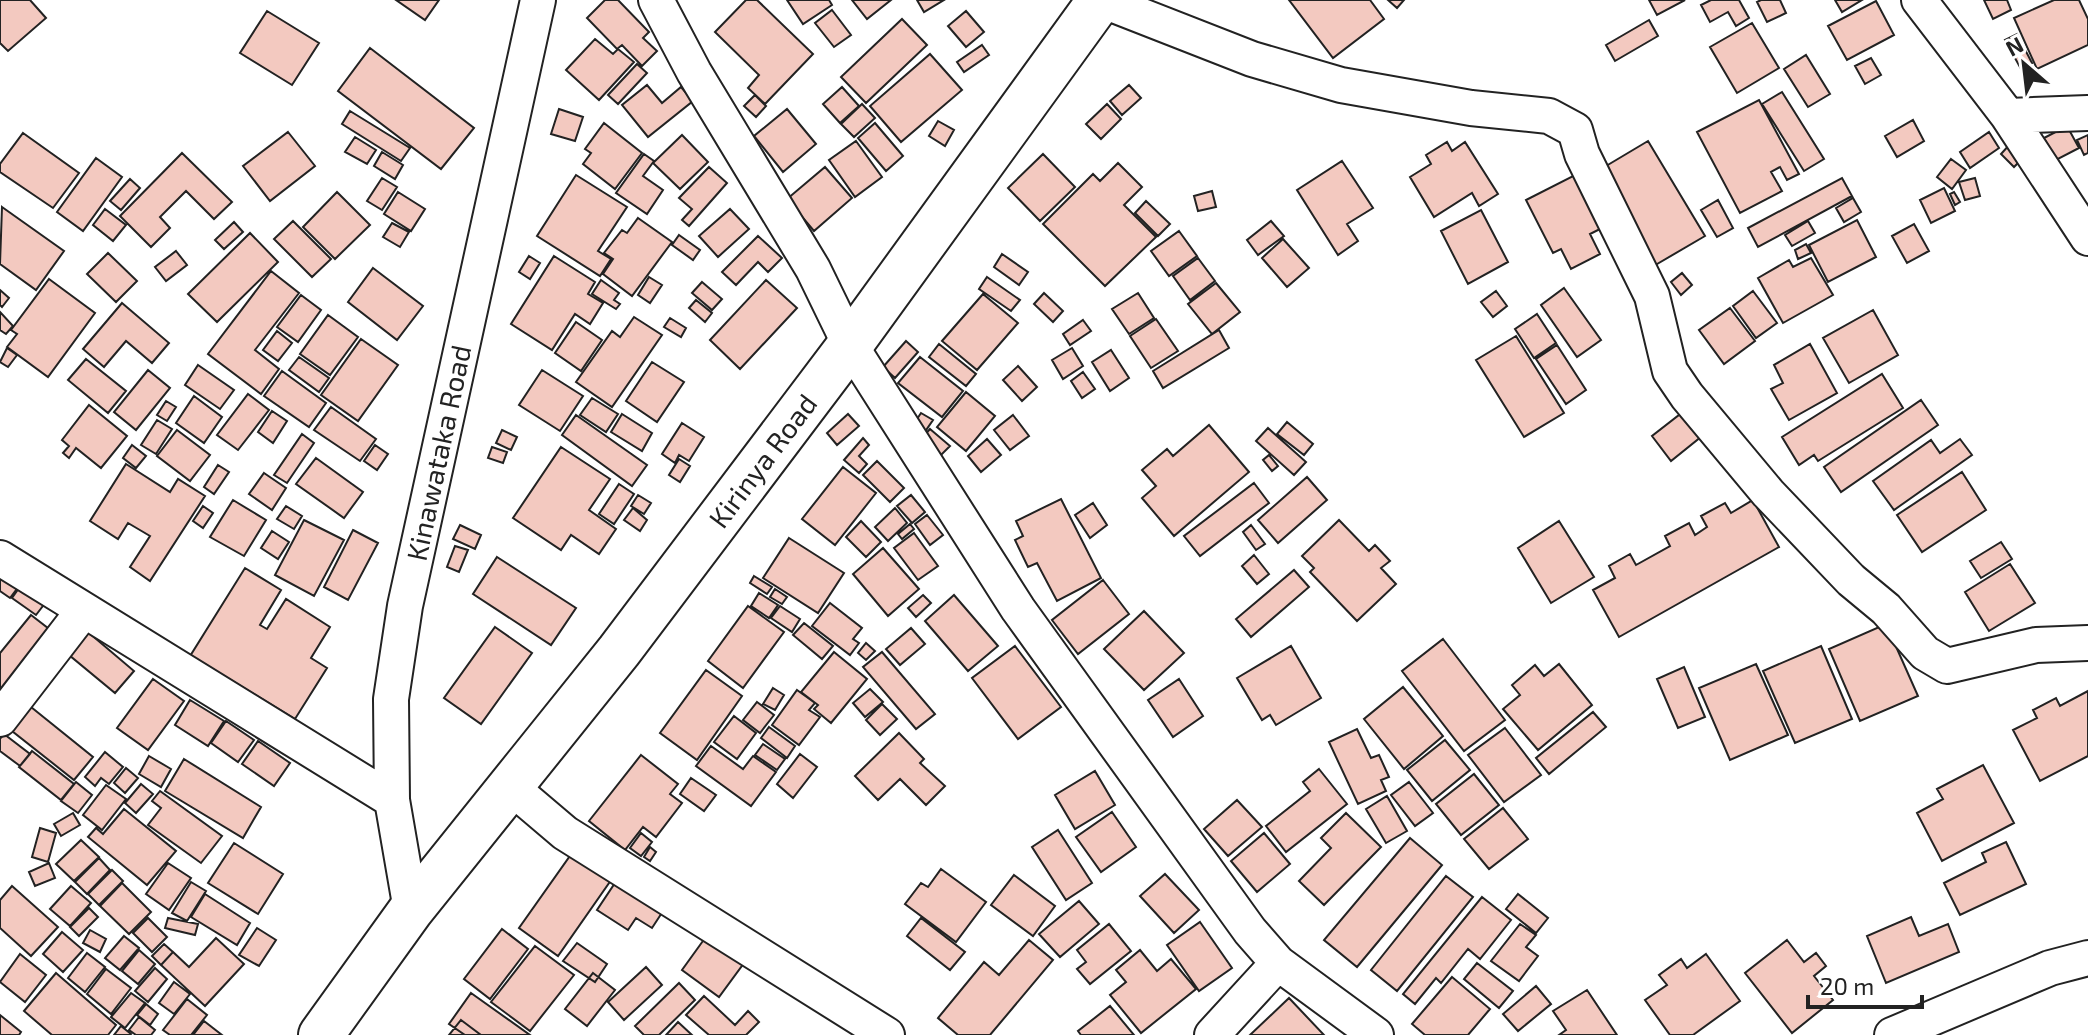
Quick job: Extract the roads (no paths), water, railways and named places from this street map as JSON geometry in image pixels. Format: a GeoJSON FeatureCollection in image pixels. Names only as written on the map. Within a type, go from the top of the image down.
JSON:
{"type":"FeatureCollection","features":[{"type":"Feature","properties":{"kind":"main road","name":"Kirinya Road"},"geometry":{"type":"LineString","coordinates":[[321,1035],[411,910],[512,788],[850,345],[1100,0]]}},
{"type":"Feature","properties":{"kind":"street","name":"Kinawataka Road"},"geometry":{"type":"LineString","coordinates":[[411,910],[392,800],[391,699],[405,606],[538,0]]}},
{"type":"Feature","properties":{"kind":"street"},"geometry":{"type":"LineString","coordinates":[[656,0],[694,72],[813,269],[850,345],[1018,609],[1214,885],[1278,963],[1376,1035]]}},
{"type":"Feature","properties":{"kind":"street"},"geometry":{"type":"LineString","coordinates":[[1100,0],[1252,59],[1341,85],[1471,108],[1549,116],[1575,130],[1582,154],[1652,296],[1670,371],[1768,493],[1851,580],[1886,609],[1925,653],[1947,666],[2036,645],[2088,643]]}},
{"type":"Feature","properties":{"kind":"street"},"geometry":{"type":"LineString","coordinates":[[1919,0],[2008,116],[2088,238]]}},
{"type":"Feature","properties":{"kind":"street"},"geometry":{"type":"LineString","coordinates":[[2008,116],[2088,113]]}},
{"type":"Feature","properties":{"kind":"street"},"geometry":{"type":"LineString","coordinates":[[0,558],[392,800]]}},
{"type":"Feature","properties":{"kind":"street"},"geometry":{"type":"LineString","coordinates":[[0,719],[84,610]]}},
{"type":"Feature","properties":{"kind":"street"},"geometry":{"type":"LineString","coordinates":[[512,788],[565,833],[887,1035]]}},
{"type":"Feature","properties":{"kind":"street"},"geometry":{"type":"LineString","coordinates":[[1892,1035],[2050,968],[2088,958]]}},
{"type":"Feature","properties":{"kind":"street"},"geometry":{"type":"LineString","coordinates":[[1212,1035],[1278,963]]}}]}
